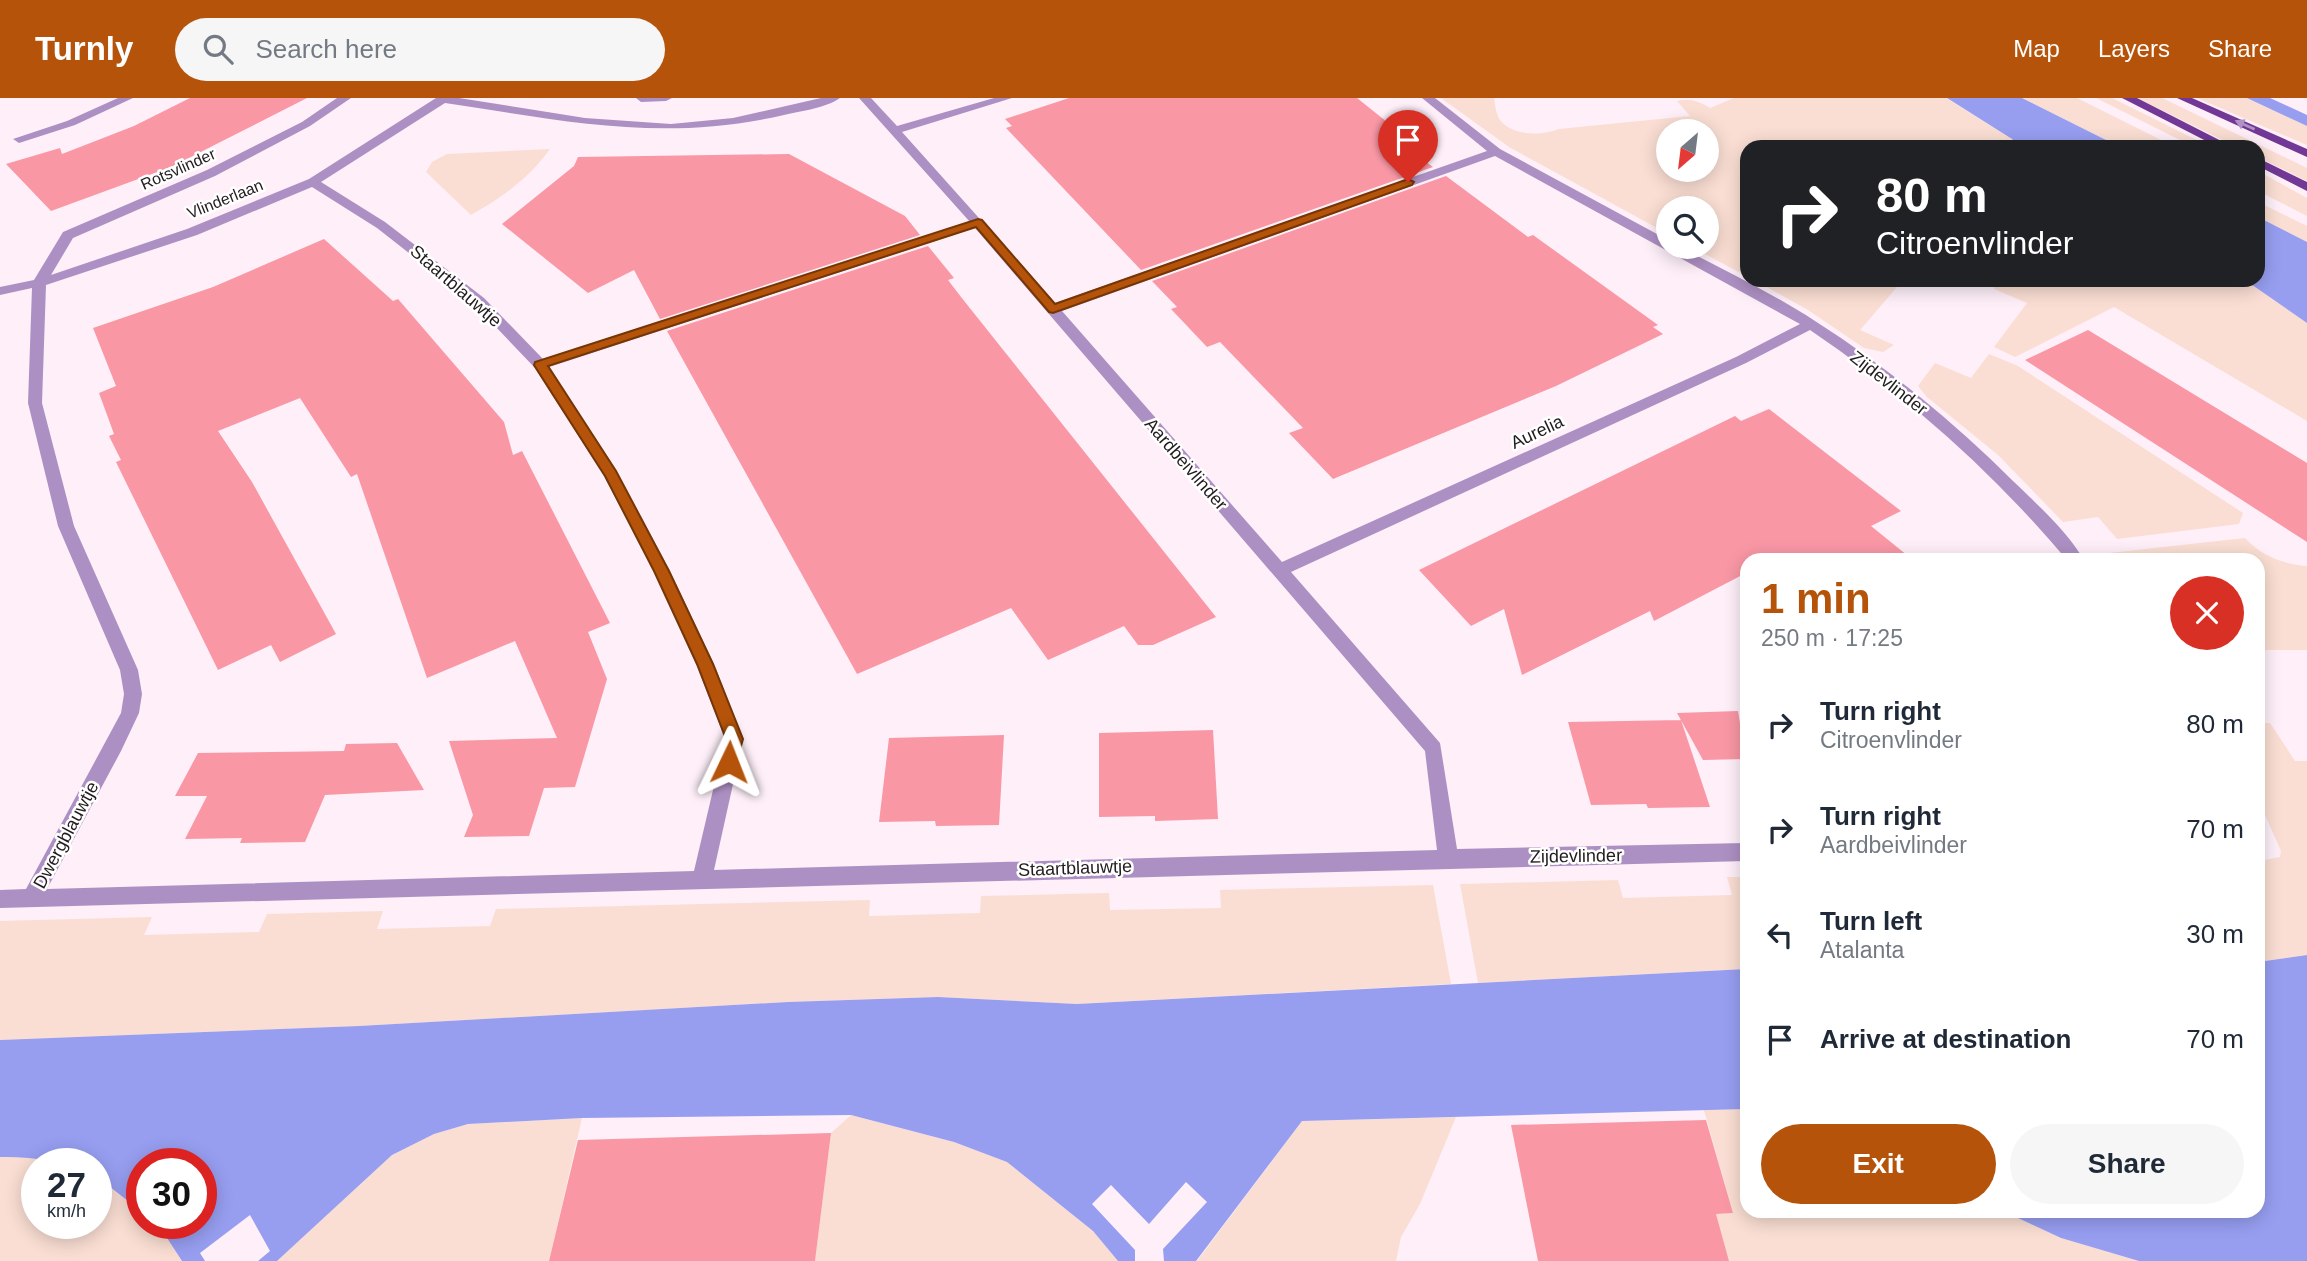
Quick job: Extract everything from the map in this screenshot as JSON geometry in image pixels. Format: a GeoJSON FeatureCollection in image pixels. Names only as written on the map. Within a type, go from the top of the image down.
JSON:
{"type":"FeatureCollection","features":[{"type":"Feature","properties":{"kind":"main road"},"geometry":{"type":"LineString","coordinates":[[2128,98],[2213,140]]}},
{"type":"Feature","properties":{"kind":"main road"},"geometry":{"type":"LineString","coordinates":[[2183,98],[2307,153]]}},
{"type":"Feature","properties":{"kind":"main road"},"geometry":{"type":"LineString","coordinates":[[2265,166],[2307,187]]}},
{"type":"Feature","properties":{"kind":"street"},"geometry":{"type":"LineString","coordinates":[[19,139],[71,123],[127,98]]}},
{"type":"Feature","properties":{"kind":"street","name":"Rotsvlinder"},"geometry":{"type":"LineString","coordinates":[[38,282],[68,235],[211,173],[306,124],[345,98]]}},
{"type":"Feature","properties":{"kind":"street"},"geometry":{"type":"LineString","coordinates":[[641,99],[666,98]]}},
{"type":"Feature","properties":{"kind":"street","name":"Aardbeivlinder"},"geometry":{"type":"LineString","coordinates":[[865,98],[978,223],[1434,748],[1448,858]]}},
{"type":"Feature","properties":{"kind":"street"},"geometry":{"type":"LineString","coordinates":[[895,130],[1006,98]]}},
{"type":"Feature","properties":{"kind":"street","name":"Zijdevlinder"},"geometry":{"type":"LineString","coordinates":[[1428,98],[1496,152],[1656,239]]}},
{"type":"Feature","properties":{"kind":"street"},"geometry":{"type":"LineString","coordinates":[[443,99],[593,122],[672,127],[728,121],[828,99]]}},
{"type":"Feature","properties":{"kind":"street","name":"Vlinderlaan"},"geometry":{"type":"LineString","coordinates":[[0,291],[38,282],[192,232],[313,182],[443,99]]}},
{"type":"Feature","properties":{"kind":"street"},"geometry":{"type":"LineString","coordinates":[[1053,309],[1496,152]]}},
{"type":"Feature","properties":{"kind":"street","name":"Staartblauwtje"},"geometry":{"type":"LineString","coordinates":[[313,182],[430,261],[479,301],[540,365],[611,474],[662,571],[705,664],[734,739],[702,878]]}},
{"type":"Feature","properties":{"kind":"street"},"geometry":{"type":"LineString","coordinates":[[540,365],[978,223]]}},
{"type":"Feature","properties":{"kind":"street","name":"Zijdevlinder"},"geometry":{"type":"LineString","coordinates":[[1693,259],[1740,285]]}},
{"type":"Feature","properties":{"kind":"street","name":"Dwergblauwtje"},"geometry":{"type":"LineString","coordinates":[[32,898],[115,746],[130,713],[133,694],[130,670],[66,526],[35,403],[38,282]]}},
{"type":"Feature","properties":{"kind":"street","name":"Zijdevlinder"},"geometry":{"type":"LineString","coordinates":[[1744,287],[1811,324],[1893,384],[1945,428],[2029,507],[2070,553]]}},
{"type":"Feature","properties":{"kind":"street","name":"Aurelia"},"geometry":{"type":"LineString","coordinates":[[1278,571],[1729,365],[1811,324]]}},
{"type":"Feature","properties":{"kind":"street","name":"Zijdevlinder"},"geometry":{"type":"LineString","coordinates":[[1448,858],[1740,852]]}},
{"type":"Feature","properties":{"kind":"street","name":"Staartblauwtje"},"geometry":{"type":"LineString","coordinates":[[629,883],[702,878],[1448,858]]}},
{"type":"Feature","properties":{"kind":"street","name":"Dwergblauwtje"},"geometry":{"type":"LineString","coordinates":[[32,898],[629,883]]}},
{"type":"Feature","properties":{"kind":"street"},"geometry":{"type":"LineString","coordinates":[[0,899],[32,898]]}},
{"type":"Feature","properties":{"kind":"shaded area"},"geometry":{"type":"Polygon","coordinates":[[[1441,98],[1494,98],[1500,120],[1512,129],[1528,133],[1656,119],[1656,182],[1719,182],[1719,119],[1660,119],[1690,116],[1677,101],[1682,100],[1694,101],[1710,108],[1734,98],[1946,98],[2013,140],[1740,140],[1740,273],[1714,259],[1719,259],[1719,196],[1656,196],[1656,227],[1509,147],[1441,98]]]}},
{"type":"Feature","properties":{"kind":"shaded area"},"geometry":{"type":"Polygon","coordinates":[[[2022,98],[2077,98],[2161,140],[2106,140],[2022,98]]]}},
{"type":"Feature","properties":{"kind":"shaded area"},"geometry":{"type":"Polygon","coordinates":[[[2096,98],[2112,98],[2197,140],[2180,140],[2096,98]]]}},
{"type":"Feature","properties":{"kind":"shaded area"},"geometry":{"type":"Polygon","coordinates":[[[2137,98],[2162,98],[2249,140],[2223,140],[2137,98]]]}},
{"type":"Feature","properties":{"kind":"shaded area"},"geometry":{"type":"Polygon","coordinates":[[[2197,98],[2247,98],[2307,126],[2307,145],[2197,98]]]}},
{"type":"Feature","properties":{"kind":"shaded area"},"geometry":{"type":"Polygon","coordinates":[[[2265,148],[2307,168],[2307,181],[2265,160],[2265,148]]]}},
{"type":"Feature","properties":{"kind":"shaded area"},"geometry":{"type":"Polygon","coordinates":[[[550,149],[514,186],[471,215],[426,172],[432,162],[447,154],[550,149]]]}},
{"type":"Feature","properties":{"kind":"shaded area"},"geometry":{"type":"Polygon","coordinates":[[[2265,175],[2307,198],[2307,216],[2265,195],[2265,175]]]}},
{"type":"Feature","properties":{"kind":"shaded area"},"geometry":{"type":"Polygon","coordinates":[[[2265,205],[2307,226],[2307,242],[2265,221],[2265,205]]]}},
{"type":"Feature","properties":{"kind":"shaded area"},"geometry":{"type":"Polygon","coordinates":[[[1767,287],[1897,287],[1860,330],[1894,345],[1883,352],[1864,348],[1808,310],[1767,287]]]}},
{"type":"Feature","properties":{"kind":"shaded area"},"geometry":{"type":"Polygon","coordinates":[[[2255,287],[2307,323],[2307,421],[2114,307],[2015,357],[1994,347],[2027,303],[1994,289],[2255,287]]]}},
{"type":"Feature","properties":{"kind":"shaded area"},"geometry":{"type":"Polygon","coordinates":[[[1989,354],[2018,366],[2243,513],[2239,524],[2117,539],[2098,517],[2063,522],[1998,455],[1927,397],[1918,386],[1935,363],[1971,378],[1989,354]]]}},
{"type":"Feature","properties":{"kind":"shaded area"},"geometry":{"type":"Polygon","coordinates":[[[2245,538],[2264,553],[2109,553],[2245,538]]]}},
{"type":"Feature","properties":{"kind":"shaded area"},"geometry":{"type":"Polygon","coordinates":[[[2265,554],[2289,563],[2307,566],[2307,650],[2265,650],[2265,554]]]}},
{"type":"Feature","properties":{"kind":"shaded area"},"geometry":{"type":"Polygon","coordinates":[[[2265,723],[2270,723],[2295,761],[2307,761],[2307,955],[2265,961],[2265,860],[2280,857],[2281,851],[2265,815],[2265,723]]]}},
{"type":"Feature","properties":{"kind":"shaded area"},"geometry":{"type":"Polygon","coordinates":[[[1727,877],[1740,877],[1740,969],[1478,983],[1460,884],[1618,880],[1623,898],[1732,895],[1727,877]]]}},
{"type":"Feature","properties":{"kind":"shaded area"},"geometry":{"type":"Polygon","coordinates":[[[1433,885],[1451,984],[1077,1004],[938,997],[788,1002],[359,1026],[0,1040],[0,921],[152,917],[144,935],[259,932],[267,914],[383,911],[377,929],[490,926],[496,909],[870,900],[869,916],[980,913],[981,896],[1109,893],[1110,910],[1221,908],[1220,890],[1433,885]]]}},
{"type":"Feature","properties":{"kind":"shaded area"},"geometry":{"type":"Polygon","coordinates":[[[1740,1109],[1740,1218],[2018,1218],[2061,1238],[2139,1261],[1729,1261],[1716,1214],[1733,1213],[1704,1110],[1740,1109]]]}},
{"type":"Feature","properties":{"kind":"shaded area"},"geometry":{"type":"Polygon","coordinates":[[[851,1115],[954,1142],[1007,1162],[1093,1231],[1118,1261],[815,1261],[831,1133],[851,1115]]]}},
{"type":"Feature","properties":{"kind":"shaded area"},"geometry":{"type":"Polygon","coordinates":[[[1456,1117],[1420,1204],[1401,1237],[1396,1261],[1197,1261],[1302,1121],[1456,1117]]]}},
{"type":"Feature","properties":{"kind":"shaded area"},"geometry":{"type":"Polygon","coordinates":[[[582,1118],[549,1261],[277,1261],[392,1155],[434,1134],[468,1124],[582,1118]]]}},
{"type":"Feature","properties":{"kind":"shaded area"},"geometry":{"type":"Polygon","coordinates":[[[21,1156],[21,1239],[112,1239],[112,1189],[126,1199],[126,1239],[168,1239],[182,1261],[0,1261],[0,1157],[21,1156]]]}},
{"type":"Feature","properties":{"kind":"water"},"geometry":{"type":"Polygon","coordinates":[[[1947,98],[2022,98],[2106,140],[2013,140],[1947,98]]]}},
{"type":"Feature","properties":{"kind":"water"},"geometry":{"type":"Polygon","coordinates":[[[2247,98],[2270,98],[2307,115],[2307,126],[2247,98]]]}},
{"type":"Feature","properties":{"kind":"water"},"geometry":{"type":"Polygon","coordinates":[[[2265,221],[2307,242],[2307,323],[2255,287],[2265,287],[2265,221]]]}},
{"type":"Feature","properties":{"kind":"water"},"geometry":{"type":"Polygon","coordinates":[[[2307,955],[2307,1261],[2139,1261],[2061,1238],[2018,1218],[2265,1218],[2265,961],[2307,955]]]}},
{"type":"Feature","properties":{"kind":"water"},"geometry":{"type":"Polygon","coordinates":[[[1740,969],[1740,1109],[1302,1121],[1196,1261],[1118,1261],[1093,1231],[1007,1162],[954,1142],[851,1115],[582,1118],[468,1124],[434,1134],[392,1155],[277,1261],[182,1261],[168,1239],[217,1239],[217,1148],[126,1148],[126,1199],[112,1189],[112,1148],[21,1148],[21,1158],[0,1157],[0,1040],[359,1026],[788,1002],[938,997],[1077,1004],[1740,969]]]}},
{"type":"Feature","properties":{"kind":"pier"},"geometry":{"type":"Polygon","coordinates":[[[1186,1182],[1207,1202],[1163,1249],[1164,1261],[1135,1261],[1135,1250],[1092,1204],[1111,1185],[1149,1224],[1186,1182]]]}},
{"type":"Feature","properties":{"kind":"pier"},"geometry":{"type":"Polygon","coordinates":[[[250,1215],[270,1251],[258,1261],[205,1261],[200,1253],[250,1215]]]}},
{"type":"Feature","properties":{"kind":"building"},"geometry":{"type":"Polygon","coordinates":[[[190,98],[307,98],[171,167],[51,211],[6,164],[60,148],[62,154],[134,126],[190,98]]]}},
{"type":"Feature","properties":{"kind":"building"},"geometry":{"type":"Polygon","coordinates":[[[1069,98],[1357,98],[1407,138],[1401,139],[1408,144],[1404,146],[1433,167],[1141,270],[1006,128],[1012,126],[1005,119],[1069,98]]]}},
{"type":"Feature","properties":{"kind":"building"},"geometry":{"type":"Polygon","coordinates":[[[789,154],[905,216],[920,235],[660,319],[634,270],[588,293],[502,224],[574,166],[578,157],[789,154]]]}},
{"type":"Feature","properties":{"kind":"building"},"geometry":{"type":"Polygon","coordinates":[[[1446,176],[1528,237],[1533,235],[1658,325],[1653,327],[1663,334],[1556,386],[1333,479],[1289,433],[1303,428],[1220,342],[1207,347],[1171,309],[1177,307],[1152,281],[1446,176]]]}},
{"type":"Feature","properties":{"kind":"building"},"geometry":{"type":"Polygon","coordinates":[[[324,239],[393,301],[398,299],[504,422],[513,455],[522,451],[610,623],[588,632],[607,679],[575,787],[544,788],[529,836],[464,837],[473,815],[449,741],[557,738],[515,641],[427,678],[357,474],[351,477],[300,398],[218,431],[252,482],[336,634],[280,662],[271,645],[218,670],[116,462],[121,460],[109,436],[114,434],[99,393],[116,386],[93,328],[213,287],[324,239]]]}},
{"type":"Feature","properties":{"kind":"building"},"geometry":{"type":"Polygon","coordinates":[[[928,246],[954,278],[948,280],[961,297],[1216,617],[1153,645],[1138,645],[1124,626],[1048,660],[1011,608],[857,674],[667,331],[928,246]]]}},
{"type":"Feature","properties":{"kind":"building"},"geometry":{"type":"Polygon","coordinates":[[[2088,330],[2307,463],[2307,542],[2025,360],[2088,330]]]}},
{"type":"Feature","properties":{"kind":"building"},"geometry":{"type":"Polygon","coordinates":[[[1769,409],[1901,511],[1871,526],[1904,553],[1740,553],[1740,576],[1654,621],[1650,611],[1522,675],[1504,609],[1471,626],[1419,570],[1735,416],[1741,421],[1769,409]]]}},
{"type":"Feature","properties":{"kind":"building"},"geometry":{"type":"Polygon","coordinates":[[[1738,711],[1740,759],[1703,760],[1677,713],[1738,711]]]}},
{"type":"Feature","properties":{"kind":"building"},"geometry":{"type":"Polygon","coordinates":[[[1681,720],[1710,807],[1591,805],[1568,722],[1681,720]]]}},
{"type":"Feature","properties":{"kind":"building"},"geometry":{"type":"Polygon","coordinates":[[[1213,730],[1218,819],[1155,821],[1155,816],[1099,817],[1099,733],[1213,730]]]}},
{"type":"Feature","properties":{"kind":"building"},"geometry":{"type":"Polygon","coordinates":[[[1004,735],[999,825],[936,826],[935,821],[879,822],[889,738],[1004,735]]]}},
{"type":"Feature","properties":{"kind":"building"},"geometry":{"type":"Polygon","coordinates":[[[397,743],[424,790],[325,795],[305,842],[240,843],[242,838],[185,839],[207,796],[175,796],[198,753],[344,751],[346,744],[397,743]]]}},
{"type":"Feature","properties":{"kind":"building"},"geometry":{"type":"Polygon","coordinates":[[[1706,1120],[1733,1213],[1716,1214],[1729,1261],[1538,1261],[1511,1125],[1706,1120]]]}},
{"type":"Feature","properties":{"kind":"building"},"geometry":{"type":"Polygon","coordinates":[[[831,1133],[815,1261],[549,1261],[578,1140],[831,1133]]]}},
{"type":"Feature","properties":{"kind":"route"},"geometry":{"type":"LineString","coordinates":[[729,762],[734,739],[705,664],[662,571],[611,474],[540,365],[978,223],[1053,309],[1408,182]]}}]}
